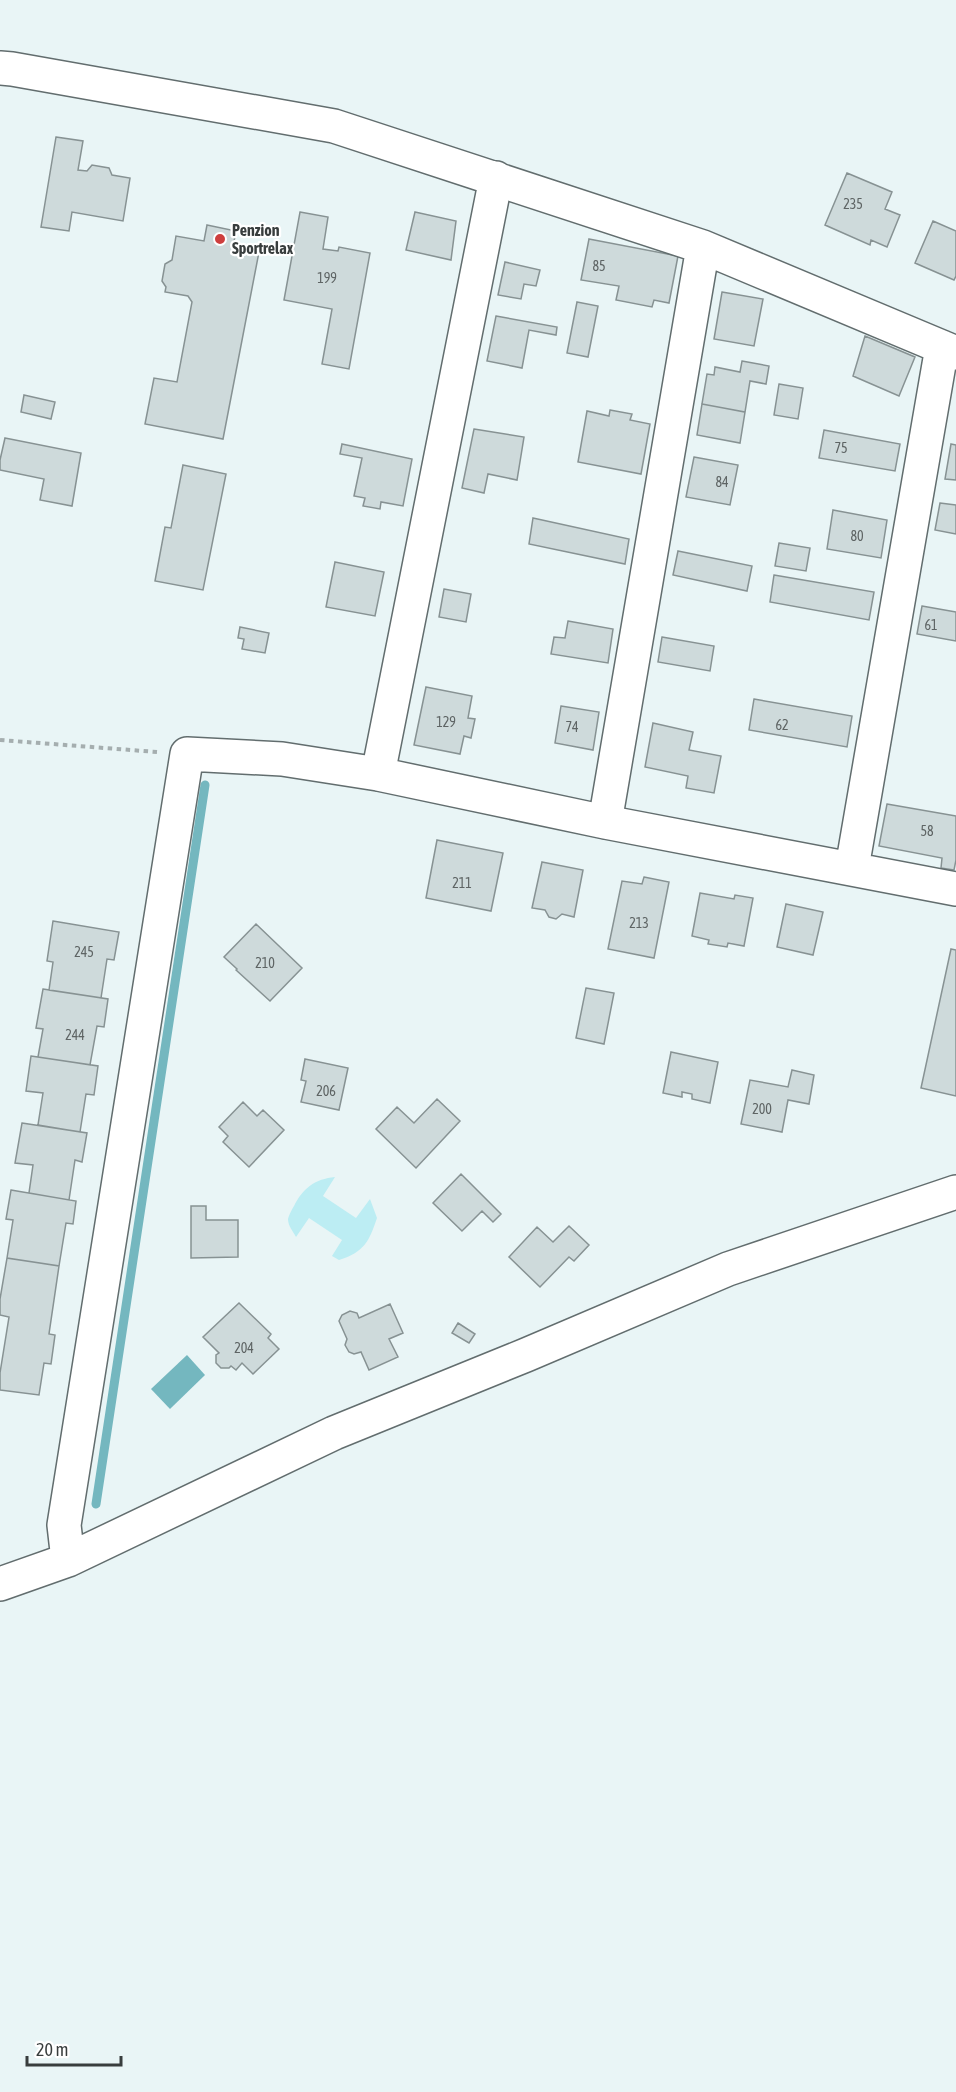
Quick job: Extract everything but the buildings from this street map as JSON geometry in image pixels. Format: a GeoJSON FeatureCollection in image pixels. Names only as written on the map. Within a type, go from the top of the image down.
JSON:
{"type":"FeatureCollection","features":[{"type":"Feature","properties":{"kind":"street"},"geometry":{"type":"LineString","coordinates":[[0,68],[334,126],[703,247],[949,350],[852,868]]}},
{"type":"Feature","properties":{"kind":"street"},"geometry":{"type":"LineString","coordinates":[[378,774],[496,178]]}},
{"type":"Feature","properties":{"kind":"street"},"geometry":{"type":"LineString","coordinates":[[605,822],[703,247]]}},
{"type":"Feature","properties":{"kind":"street"},"geometry":{"type":"LineString","coordinates":[[68,1560],[64,1525],[187,754],[282,759],[378,774],[605,822],[956,889]]}},
{"type":"Feature","properties":{"kind":"street"},"geometry":{"type":"LineString","coordinates":[[0,1584],[68,1560],[334,1432],[526,1355],[728,1269],[956,1192]]}},
{"type":"Feature","properties":{"kind":"path"},"geometry":{"type":"LineString","coordinates":[[0,740],[187,754]]}},
{"type":"Feature","properties":{"kind":"shaded area"},"geometry":{"type":"Polygon","coordinates":[[[335,1177],[323,1196],[356,1218],[370,1199],[377,1218],[368,1240],[360,1250],[339,1260],[332,1256],[342,1240],[309,1218],[296,1237],[288,1219],[306,1189],[316,1182],[335,1177]]]}},
{"type":"Feature","properties":{"kind":"shaded area"},"geometry":{"type":"Polygon","coordinates":[[[187,1355],[205,1375],[170,1409],[151,1389],[187,1355]]]}},
{"type":"Feature","properties":{"kind":"waterway"},"geometry":{"type":"LineString","coordinates":[[96,1504],[205,785]]}},
{"type":"Feature","properties":{"kind":"place","name":"Penzion Sportrelax"},"geometry":{"type":"Point","coordinates":[220,239]}}]}
